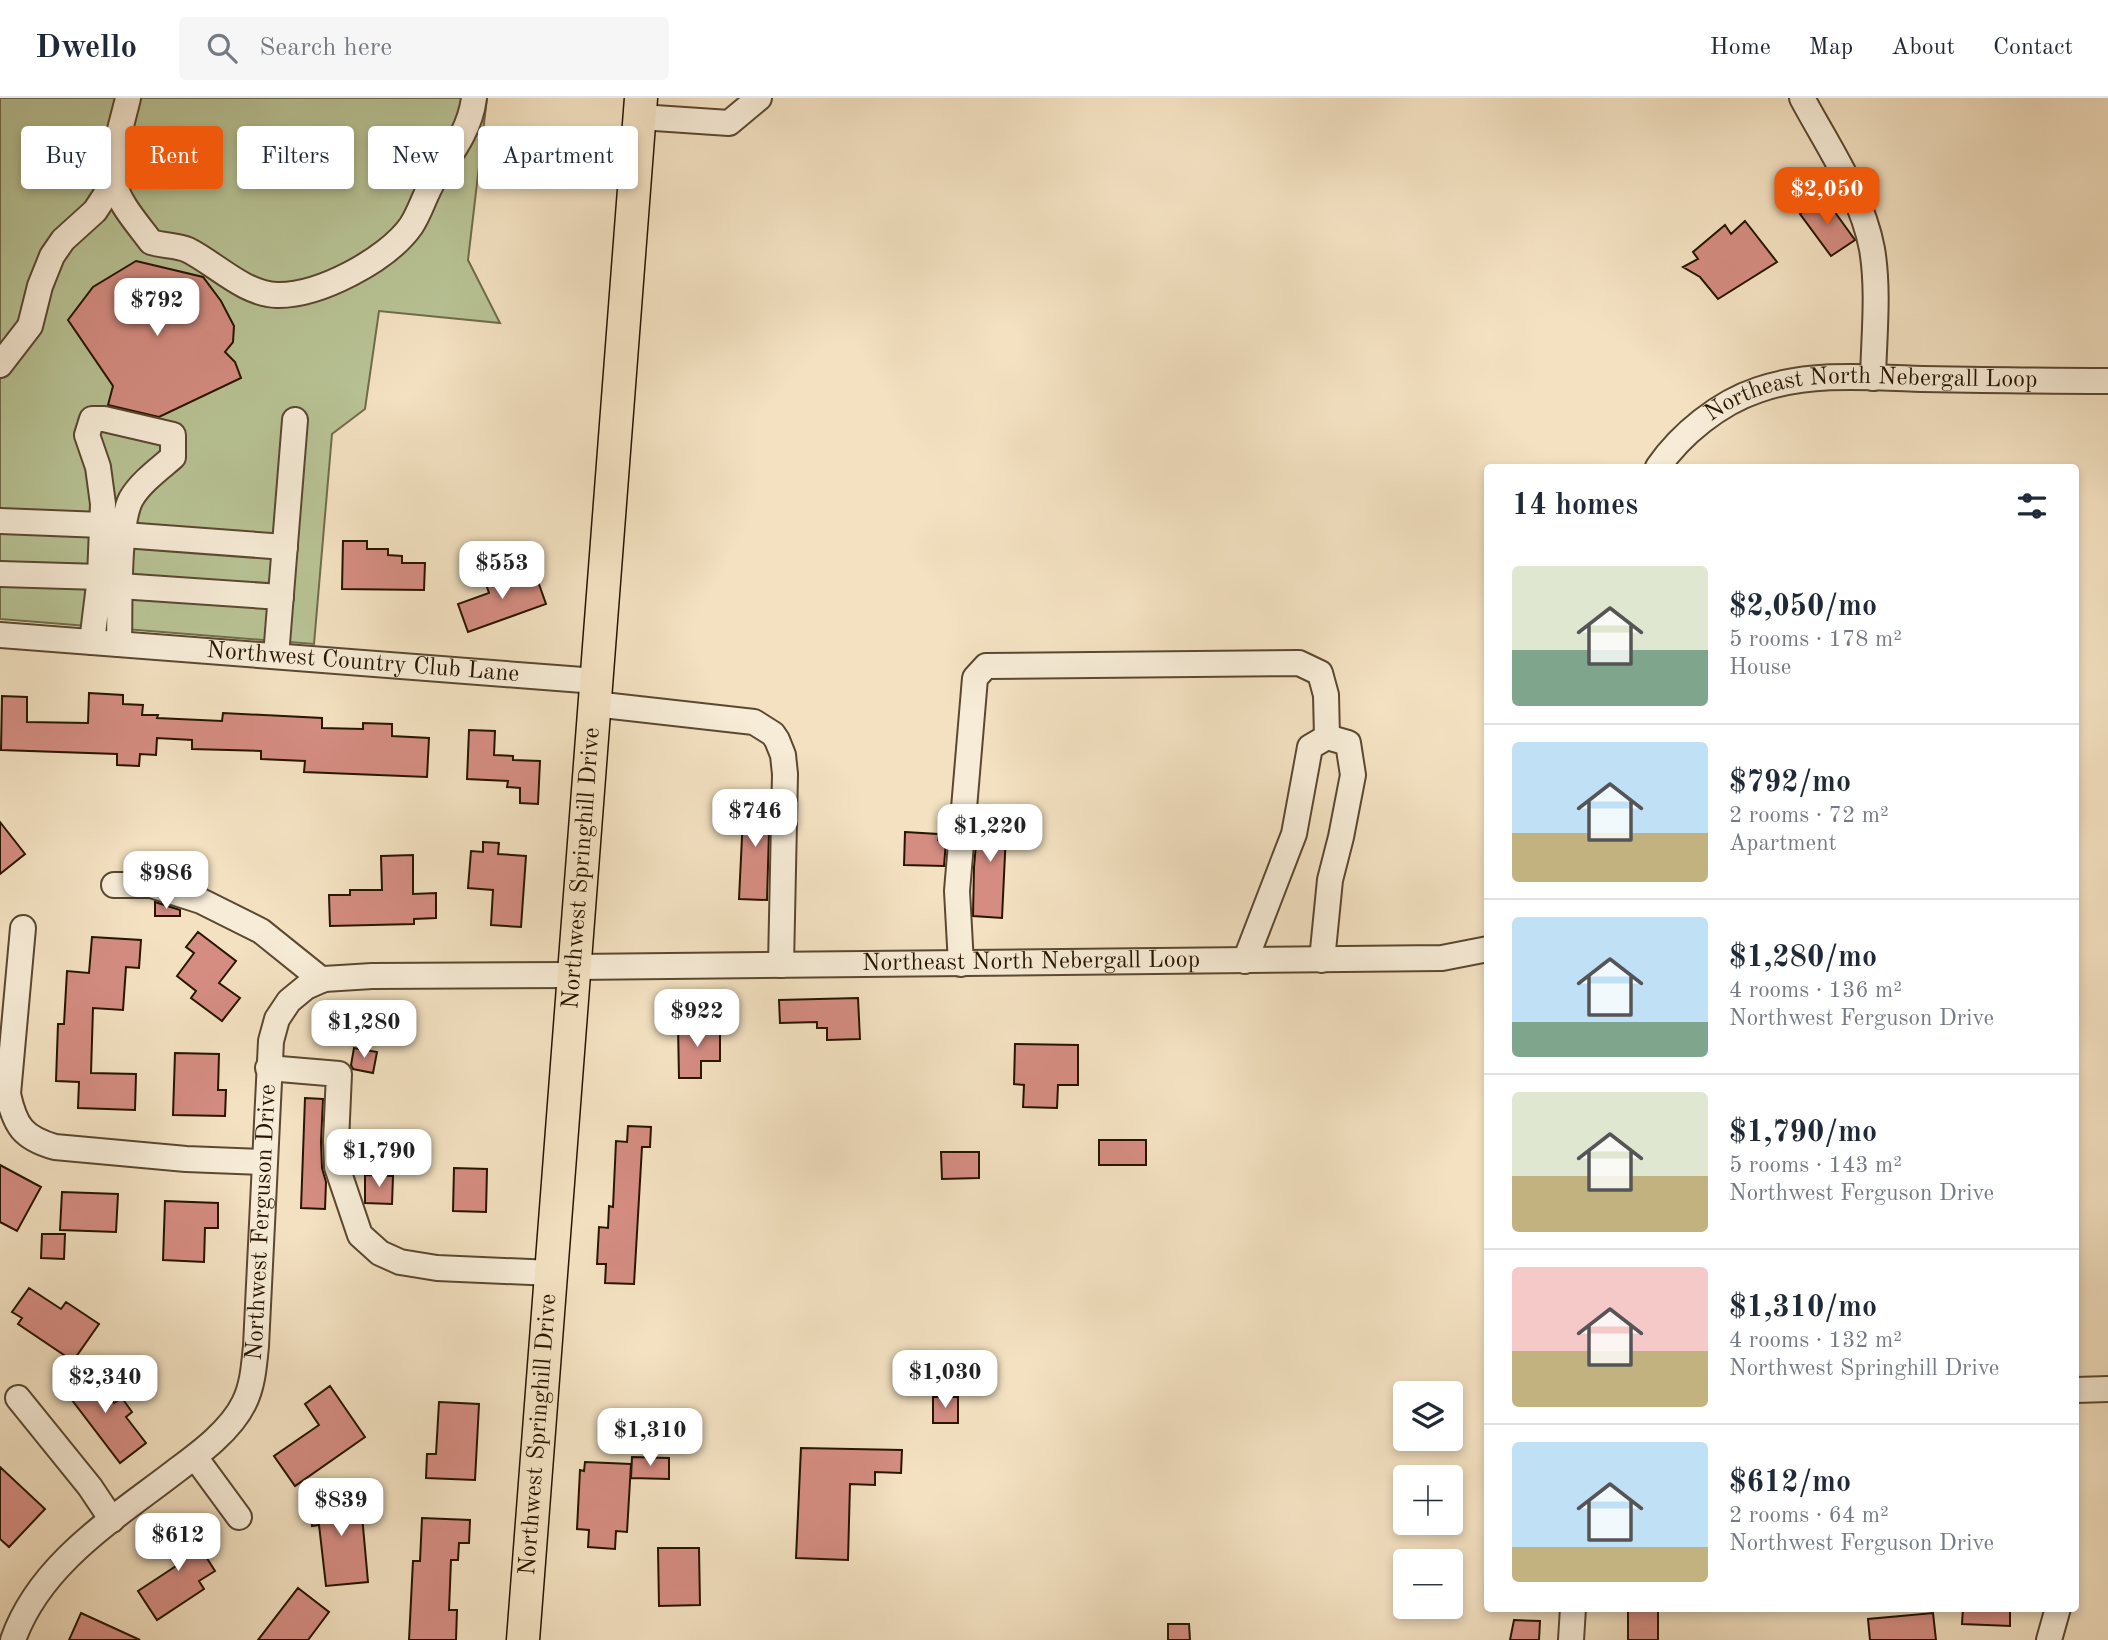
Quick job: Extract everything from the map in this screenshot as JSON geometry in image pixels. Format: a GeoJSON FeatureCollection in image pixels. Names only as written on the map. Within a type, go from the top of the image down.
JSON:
{"type":"FeatureCollection","features":[{"type":"Feature","properties":{"kind":"main road","name":"Northwest Springhill Drive"},"geometry":{"type":"LineString","coordinates":[[523,1640],[641,108]]}},
{"type":"Feature","properties":{"kind":"street"},"geometry":{"type":"LineString","coordinates":[[128,98],[113,164],[114,182],[122,201],[151,242],[186,249],[239,282],[261,292],[278,295],[300,293],[341,278],[376,257],[402,236],[456,149],[469,122],[474,98]]}},
{"type":"Feature","properties":{"kind":"street"},"geometry":{"type":"LineString","coordinates":[[641,108],[729,123],[759,98]]}},
{"type":"Feature","properties":{"kind":"street"},"geometry":{"type":"LineString","coordinates":[[1802,98],[1851,190],[1872,249],[1873,378]]}},
{"type":"Feature","properties":{"kind":"street"},"geometry":{"type":"LineString","coordinates":[[0,365],[30,326],[40,286],[52,256],[63,240],[95,211],[114,182]]}},
{"type":"Feature","properties":{"kind":"street","name":"Northeast North Nebergall Loop"},"geometry":{"type":"LineString","coordinates":[[1660,464],[1697,425],[1721,408],[1759,389],[1800,380],[1873,378],[2108,381]]}},
{"type":"Feature","properties":{"kind":"street"},"geometry":{"type":"LineString","coordinates":[[93,642],[110,581],[113,530],[103,504],[98,467],[87,435],[93,419],[104,419],[173,435],[173,457],[154,473],[131,499],[113,530]]}},
{"type":"Feature","properties":{"kind":"street"},"geometry":{"type":"LineString","coordinates":[[276,656],[296,421]]}},
{"type":"Feature","properties":{"kind":"street"},"geometry":{"type":"LineString","coordinates":[[0,521],[285,547]]}},
{"type":"Feature","properties":{"kind":"street"},"geometry":{"type":"LineString","coordinates":[[0,574],[281,597]]}},
{"type":"Feature","properties":{"kind":"street"},"geometry":{"type":"LineString","coordinates":[[110,581],[124,644]]}},
{"type":"Feature","properties":{"kind":"street","name":"Northwest Country Club Lane"},"geometry":{"type":"LineString","coordinates":[[0,635],[276,656],[595,692],[748,720],[773,734],[783,755],[785,774],[781,965]]}},
{"type":"Feature","properties":{"kind":"street"},"geometry":{"type":"LineString","coordinates":[[961,964],[957,891],[975,678],[986,666],[1298,663],[1320,673],[1326,695],[1327,737]]}},
{"type":"Feature","properties":{"kind":"street"},"geometry":{"type":"LineString","coordinates":[[1245,961],[1294,834],[1310,747],[1327,737],[1348,743],[1353,775],[1330,880],[1322,960]]}},
{"type":"Feature","properties":{"kind":"street"},"geometry":{"type":"LineString","coordinates":[[114,885],[151,885],[201,901],[261,931],[322,980]]}},
{"type":"Feature","properties":{"kind":"street"},"geometry":{"type":"LineString","coordinates":[[23,928],[8,1094],[12,1115],[22,1131],[38,1142],[55,1147],[186,1159],[264,1162]]}},
{"type":"Feature","properties":{"kind":"street","name":"Northeast North Nebergall Loop"},"geometry":{"type":"LineString","coordinates":[[574,971],[781,965],[1442,958],[1484,951]]}},
{"type":"Feature","properties":{"kind":"street","name":"Northwest Ferguson Drive"},"geometry":{"type":"LineString","coordinates":[[13,1640],[26,1609],[39,1588],[66,1559],[195,1457],[244,1404],[253,1376],[271,1041],[277,1019],[289,1001],[306,987],[322,980],[372,976],[574,971]]}},
{"type":"Feature","properties":{"kind":"street"},"geometry":{"type":"LineString","coordinates":[[268,1068],[340,1074],[337,1167],[360,1235],[380,1253],[400,1262],[437,1268],[552,1273]]}},
{"type":"Feature","properties":{"kind":"street"},"geometry":{"type":"LineString","coordinates":[[2079,1390],[2108,1389]]}},
{"type":"Feature","properties":{"kind":"street"},"geometry":{"type":"LineString","coordinates":[[18,1398],[90,1487],[112,1520]]}},
{"type":"Feature","properties":{"kind":"street"},"geometry":{"type":"LineString","coordinates":[[195,1457],[239,1517]]}},
{"type":"Feature","properties":{"kind":"street"},"geometry":{"type":"LineString","coordinates":[[1571,1640],[1573,1612]]}},
{"type":"Feature","properties":{"kind":"street"},"geometry":{"type":"LineString","coordinates":[[2049,1640],[2057,1612]]}},
{"type":"Feature","properties":{"kind":"green space"},"geometry":{"type":"Polygon","coordinates":[[[0,98],[487,98],[484,126],[478,126],[478,175],[468,260],[500,323],[379,311],[365,409],[332,434],[314,644],[0,619],[0,98]]]}},
{"type":"Feature","properties":{"kind":"building"},"geometry":{"type":"Polygon","coordinates":[[[1824,197],[1855,240],[1831,256],[1800,214],[1824,197]]]}},
{"type":"Feature","properties":{"kind":"building"},"geometry":{"type":"Polygon","coordinates":[[[1745,221],[1777,262],[1718,299],[1700,277],[1683,267],[1698,259],[1693,252],[1725,225],[1731,234],[1745,221]]]}},
{"type":"Feature","properties":{"kind":"building"},"geometry":{"type":"Polygon","coordinates":[[[136,261],[203,277],[221,301],[234,326],[233,342],[225,352],[235,362],[241,378],[159,417],[108,405],[113,386],[68,320],[93,287],[136,261]]]}},
{"type":"Feature","properties":{"kind":"building"},"geometry":{"type":"Polygon","coordinates":[[[343,541],[367,541],[367,549],[388,549],[388,555],[402,556],[402,563],[425,563],[424,590],[342,589],[343,541]]]}},
{"type":"Feature","properties":{"kind":"building"},"geometry":{"type":"Polygon","coordinates":[[[507,573],[510,582],[535,573],[546,604],[468,632],[458,604],[489,593],[485,581],[507,573]]]}},
{"type":"Feature","properties":{"kind":"building"},"geometry":{"type":"Polygon","coordinates":[[[89,693],[123,695],[123,704],[143,705],[142,715],[158,715],[157,718],[222,721],[223,713],[322,718],[322,728],[363,729],[363,723],[392,724],[392,736],[429,738],[427,777],[304,772],[305,761],[261,759],[261,751],[192,749],[192,740],[157,738],[156,755],[140,754],[139,766],[117,765],[117,754],[1,750],[2,696],[27,697],[27,722],[88,723],[89,693]]]}},
{"type":"Feature","properties":{"kind":"building"},"geometry":{"type":"Polygon","coordinates":[[[469,730],[495,731],[494,755],[513,756],[513,760],[540,761],[538,804],[520,803],[520,788],[507,787],[508,781],[467,779],[469,730]]]}},
{"type":"Feature","properties":{"kind":"building"},"geometry":{"type":"Polygon","coordinates":[[[744,796],[770,797],[767,900],[739,899],[744,796]]]}},
{"type":"Feature","properties":{"kind":"building"},"geometry":{"type":"Polygon","coordinates":[[[979,810],[1007,812],[1002,918],[973,916],[979,810]]]}},
{"type":"Feature","properties":{"kind":"building"},"geometry":{"type":"Polygon","coordinates":[[[0,822],[25,854],[0,874],[0,822]]]}},
{"type":"Feature","properties":{"kind":"building"},"geometry":{"type":"Polygon","coordinates":[[[905,832],[938,834],[938,840],[946,841],[944,866],[904,865],[905,832]]]}},
{"type":"Feature","properties":{"kind":"building"},"geometry":{"type":"Polygon","coordinates":[[[483,842],[499,843],[498,854],[526,856],[521,927],[491,925],[493,890],[468,888],[471,851],[483,852],[483,842]]]}},
{"type":"Feature","properties":{"kind":"building"},"geometry":{"type":"Polygon","coordinates":[[[413,855],[413,894],[436,893],[436,918],[414,919],[414,924],[330,926],[329,895],[350,895],[350,890],[382,890],[381,856],[413,855]]]}},
{"type":"Feature","properties":{"kind":"building"},"geometry":{"type":"Polygon","coordinates":[[[155,902],[180,910],[180,916],[155,916],[155,902]]]}},
{"type":"Feature","properties":{"kind":"building"},"geometry":{"type":"Polygon","coordinates":[[[198,932],[236,961],[219,983],[240,998],[222,1021],[191,998],[196,991],[177,976],[194,953],[186,947],[198,932]]]}},
{"type":"Feature","properties":{"kind":"building"},"geometry":{"type":"Polygon","coordinates":[[[92,937],[141,940],[139,968],[126,967],[123,1010],[93,1008],[91,1073],[136,1074],[135,1110],[78,1108],[79,1082],[56,1081],[58,1024],[64,1024],[67,971],[89,973],[92,937]]]}},
{"type":"Feature","properties":{"kind":"building"},"geometry":{"type":"Polygon","coordinates":[[[858,998],[860,1039],[827,1040],[827,1028],[817,1028],[817,1022],[780,1023],[779,1000],[858,998]]]}},
{"type":"Feature","properties":{"kind":"building"},"geometry":{"type":"Polygon","coordinates":[[[695,1025],[695,1028],[720,1028],[720,1061],[701,1061],[701,1078],[679,1078],[678,1026],[695,1025]]]}},
{"type":"Feature","properties":{"kind":"building"},"geometry":{"type":"Polygon","coordinates":[[[1015,1044],[1078,1045],[1078,1085],[1058,1085],[1057,1108],[1023,1107],[1024,1085],[1014,1084],[1015,1044]]]}},
{"type":"Feature","properties":{"kind":"building"},"geometry":{"type":"Polygon","coordinates":[[[354,1048],[377,1052],[373,1073],[353,1069],[351,1065],[354,1048]]]}},
{"type":"Feature","properties":{"kind":"building"},"geometry":{"type":"Polygon","coordinates":[[[175,1053],[219,1054],[218,1090],[226,1090],[225,1116],[173,1115],[175,1053]]]}},
{"type":"Feature","properties":{"kind":"building"},"geometry":{"type":"Polygon","coordinates":[[[305,1098],[323,1099],[321,1142],[322,1168],[326,1182],[325,1209],[301,1208],[305,1098]]]}},
{"type":"Feature","properties":{"kind":"building"},"geometry":{"type":"Polygon","coordinates":[[[628,1126],[651,1127],[650,1147],[642,1147],[634,1284],[605,1283],[606,1264],[597,1264],[599,1227],[608,1228],[609,1206],[613,1207],[616,1141],[627,1142],[628,1126]]]}},
{"type":"Feature","properties":{"kind":"building"},"geometry":{"type":"Polygon","coordinates":[[[1099,1140],[1146,1140],[1146,1165],[1099,1165],[1099,1140]]]}},
{"type":"Feature","properties":{"kind":"building"},"geometry":{"type":"Polygon","coordinates":[[[941,1152],[979,1152],[979,1178],[942,1179],[941,1152]]]}},
{"type":"Feature","properties":{"kind":"building"},"geometry":{"type":"Polygon","coordinates":[[[0,1165],[41,1187],[17,1231],[0,1222],[0,1165]]]}},
{"type":"Feature","properties":{"kind":"building"},"geometry":{"type":"Polygon","coordinates":[[[454,1168],[487,1169],[486,1212],[453,1211],[454,1168]]]}},
{"type":"Feature","properties":{"kind":"building"},"geometry":{"type":"Polygon","coordinates":[[[365,1175],[393,1176],[392,1204],[365,1203],[365,1175]]]}},
{"type":"Feature","properties":{"kind":"building"},"geometry":{"type":"Polygon","coordinates":[[[62,1192],[118,1194],[116,1232],[60,1230],[62,1192]]]}},
{"type":"Feature","properties":{"kind":"building"},"geometry":{"type":"Polygon","coordinates":[[[165,1201],[218,1203],[218,1228],[205,1228],[204,1262],[163,1260],[165,1201]]]}},
{"type":"Feature","properties":{"kind":"building"},"geometry":{"type":"Polygon","coordinates":[[[42,1234],[65,1234],[64,1259],[41,1258],[42,1234]]]}},
{"type":"Feature","properties":{"kind":"building"},"geometry":{"type":"Polygon","coordinates":[[[29,1288],[61,1309],[66,1302],[99,1324],[73,1361],[18,1324],[22,1318],[12,1312],[29,1288]]]}},
{"type":"Feature","properties":{"kind":"building"},"geometry":{"type":"Polygon","coordinates":[[[87,1368],[114,1403],[122,1398],[132,1412],[126,1417],[146,1443],[120,1463],[62,1387],[87,1368]]]}},
{"type":"Feature","properties":{"kind":"building"},"geometry":{"type":"Polygon","coordinates":[[[330,1386],[365,1437],[295,1486],[274,1456],[319,1425],[305,1404],[330,1386]]]}},
{"type":"Feature","properties":{"kind":"building"},"geometry":{"type":"Polygon","coordinates":[[[933,1397],[958,1397],[958,1423],[933,1423],[933,1397]]]}},
{"type":"Feature","properties":{"kind":"building"},"geometry":{"type":"Polygon","coordinates":[[[439,1402],[479,1404],[475,1480],[426,1478],[427,1454],[436,1454],[439,1402]]]}},
{"type":"Feature","properties":{"kind":"building"},"geometry":{"type":"Polygon","coordinates":[[[801,1448],[902,1450],[901,1473],[875,1472],[875,1485],[850,1484],[848,1560],[796,1558],[801,1448]]]}},
{"type":"Feature","properties":{"kind":"building"},"geometry":{"type":"Polygon","coordinates":[[[632,1457],[669,1458],[669,1479],[631,1478],[632,1457]]]}},
{"type":"Feature","properties":{"kind":"building"},"geometry":{"type":"Polygon","coordinates":[[[585,1462],[631,1464],[627,1532],[616,1531],[615,1549],[588,1547],[589,1530],[577,1529],[580,1470],[584,1471],[585,1462]]]}},
{"type":"Feature","properties":{"kind":"building"},"geometry":{"type":"Polygon","coordinates":[[[0,1467],[45,1509],[9,1547],[0,1539],[0,1467]]]}},
{"type":"Feature","properties":{"kind":"building"},"geometry":{"type":"Polygon","coordinates":[[[360,1493],[368,1582],[326,1586],[319,1525],[312,1526],[309,1498],[360,1493]]]}},
{"type":"Feature","properties":{"kind":"building"},"geometry":{"type":"Polygon","coordinates":[[[422,1518],[470,1520],[469,1543],[459,1543],[458,1560],[451,1560],[449,1610],[457,1610],[456,1640],[409,1640],[413,1561],[420,1561],[422,1518]]]}},
{"type":"Feature","properties":{"kind":"building"},"geometry":{"type":"Polygon","coordinates":[[[184,1522],[215,1571],[199,1581],[204,1589],[157,1620],[138,1591],[176,1566],[158,1539],[184,1522]]]}},
{"type":"Feature","properties":{"kind":"building"},"geometry":{"type":"Polygon","coordinates":[[[658,1548],[699,1548],[700,1605],[659,1606],[658,1548]]]}},
{"type":"Feature","properties":{"kind":"building"},"geometry":{"type":"Polygon","coordinates":[[[298,1588],[329,1612],[308,1640],[258,1640],[298,1588]]]}},
{"type":"Feature","properties":{"kind":"building"},"geometry":{"type":"Polygon","coordinates":[[[1628,1612],[1658,1612],[1658,1640],[1628,1640],[1628,1612]]]}},
{"type":"Feature","properties":{"kind":"building"},"geometry":{"type":"Polygon","coordinates":[[[1963,1612],[2010,1612],[2010,1626],[1962,1624],[1963,1612]]]}},
{"type":"Feature","properties":{"kind":"building"},"geometry":{"type":"Polygon","coordinates":[[[81,1613],[140,1640],[69,1640],[81,1613]]]}},
{"type":"Feature","properties":{"kind":"building"},"geometry":{"type":"Polygon","coordinates":[[[1933,1613],[1936,1640],[1870,1640],[1868,1619],[1933,1613]]]}},
{"type":"Feature","properties":{"kind":"building"},"geometry":{"type":"Polygon","coordinates":[[[1514,1620],[1540,1621],[1539,1640],[1510,1640],[1514,1620]]]}},
{"type":"Feature","properties":{"kind":"building"},"geometry":{"type":"Polygon","coordinates":[[[1168,1624],[1189,1624],[1190,1640],[1168,1640],[1168,1624]]]}}]}
